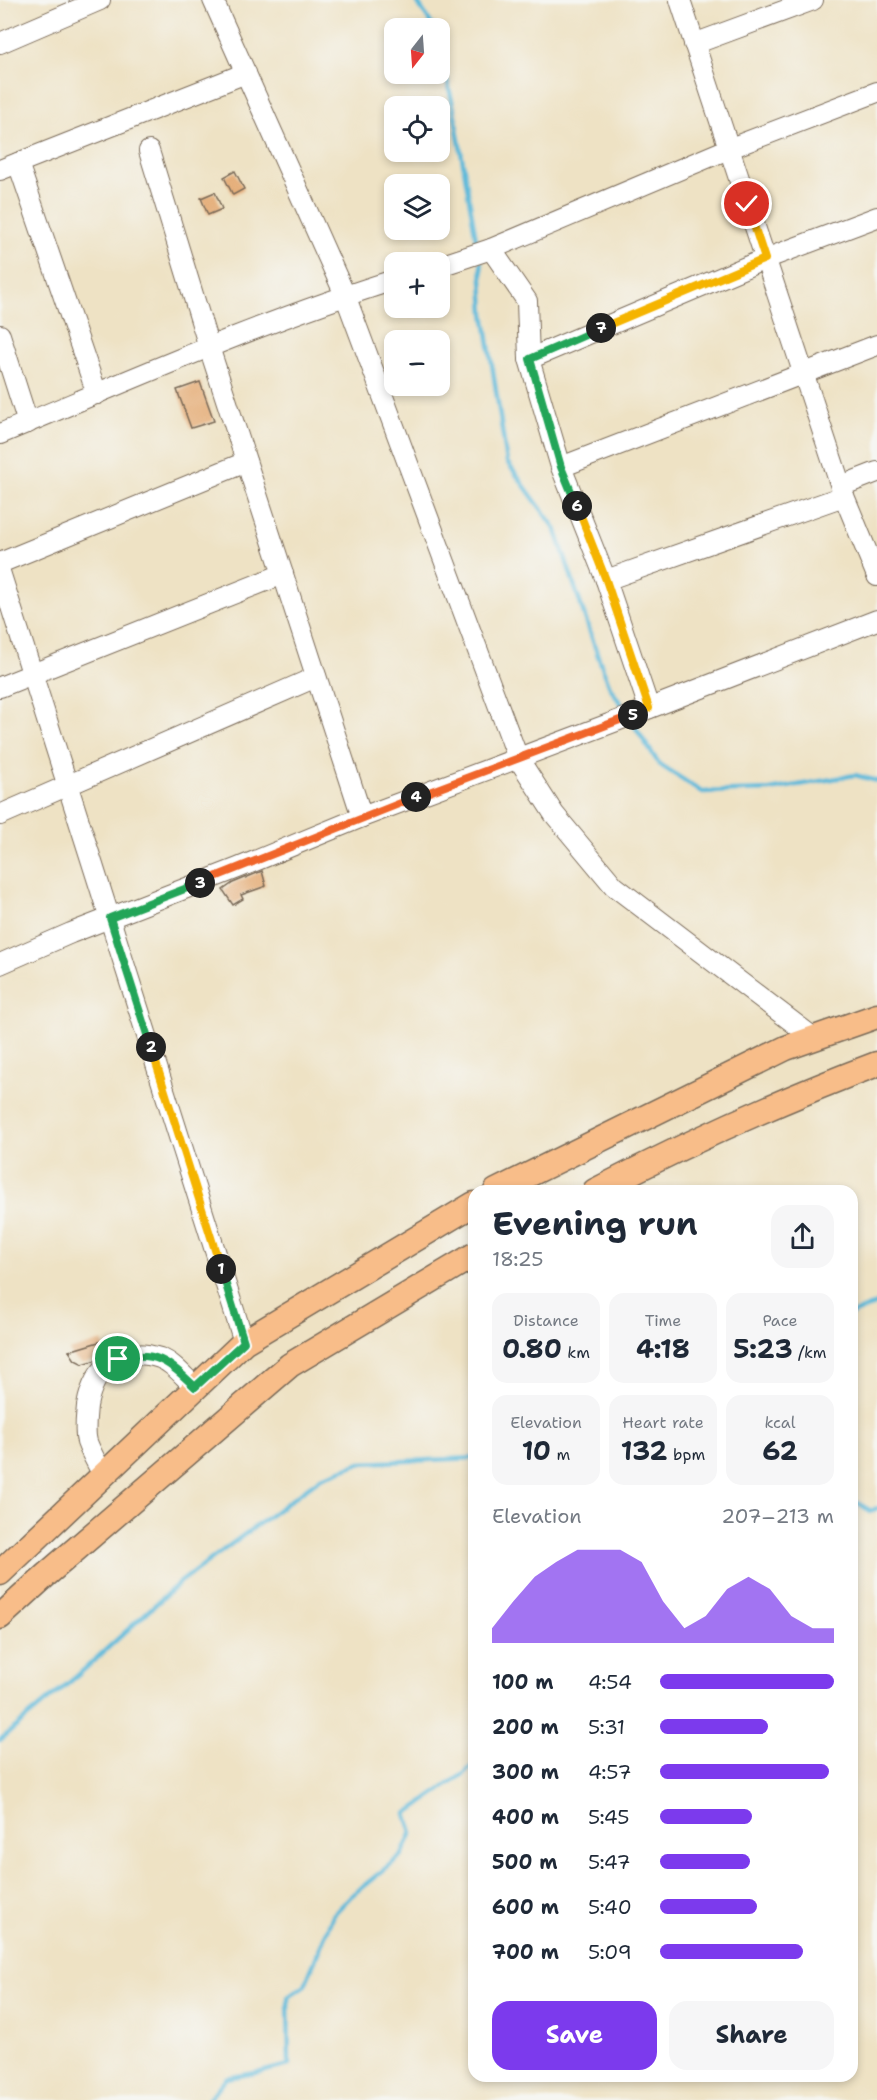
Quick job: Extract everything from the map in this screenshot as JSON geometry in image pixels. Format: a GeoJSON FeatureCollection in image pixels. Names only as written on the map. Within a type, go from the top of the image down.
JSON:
{"type":"FeatureCollection","features":[{"type":"Feature","properties":{"kind":"main road"},"geometry":{"type":"LineString","coordinates":[[508,1185],[786,1048],[877,1016]]}},
{"type":"Feature","properties":{"kind":"main road"},"geometry":{"type":"LineString","coordinates":[[607,1185],[796,1095],[877,1064]]}},
{"type":"Feature","properties":{"kind":"main road"},"geometry":{"type":"LineString","coordinates":[[0,1573],[244,1342],[468,1208]]}},
{"type":"Feature","properties":{"kind":"main road"},"geometry":{"type":"LineString","coordinates":[[0,1617],[290,1365],[468,1259]]}},
{"type":"Feature","properties":{"kind":"main road"},"geometry":{"type":"LineString","coordinates":[[83,1493],[109,1521]]}},
{"type":"Feature","properties":{"kind":"street"},"geometry":{"type":"LineString","coordinates":[[0,43],[99,0]]}},
{"type":"Feature","properties":{"kind":"street"},"geometry":{"type":"LineString","coordinates":[[213,0],[345,296],[518,758],[554,814],[614,886],[815,1039]]}},
{"type":"Feature","properties":{"kind":"street"},"geometry":{"type":"LineString","coordinates":[[680,0],[843,491],[877,576]]}},
{"type":"Feature","properties":{"kind":"street"},"geometry":{"type":"LineString","coordinates":[[694,44],[813,0]]}},
{"type":"Feature","properties":{"kind":"street"},"geometry":{"type":"LineString","coordinates":[[97,394],[9,166],[246,73]]}},
{"type":"Feature","properties":{"kind":"street"},"geometry":{"type":"LineString","coordinates":[[450,263],[491,249],[728,149],[877,92]]}},
{"type":"Feature","properties":{"kind":"street"},"geometry":{"type":"LineString","coordinates":[[149,151],[209,347],[362,817]]}},
{"type":"Feature","properties":{"kind":"street"},"geometry":{"type":"LineString","coordinates":[[530,359],[765,259],[877,217]]}},
{"type":"Feature","properties":{"kind":"street"},"geometry":{"type":"LineString","coordinates":[[491,249],[527,301],[530,359],[561,467],[606,580],[644,710]]}},
{"type":"Feature","properties":{"kind":"street"},"geometry":{"type":"LineString","coordinates":[[0,435],[209,347],[384,283]]}},
{"type":"Feature","properties":{"kind":"street"},"geometry":{"type":"LineString","coordinates":[[0,335],[28,423]]}},
{"type":"Feature","properties":{"kind":"street"},"geometry":{"type":"LineString","coordinates":[[561,467],[877,345]]}},
{"type":"Feature","properties":{"kind":"street"},"geometry":{"type":"LineString","coordinates":[[0,563],[246,462]]}},
{"type":"Feature","properties":{"kind":"street"},"geometry":{"type":"LineString","coordinates":[[606,580],[843,491],[877,472]]}},
{"type":"Feature","properties":{"kind":"street"},"geometry":{"type":"LineString","coordinates":[[0,572],[244,1342]]}},
{"type":"Feature","properties":{"kind":"street"},"geometry":{"type":"LineString","coordinates":[[0,687],[283,574]]}},
{"type":"Feature","properties":{"kind":"street"},"geometry":{"type":"LineString","coordinates":[[0,964],[362,817],[877,620]]}},
{"type":"Feature","properties":{"kind":"street"},"geometry":{"type":"LineString","coordinates":[[0,815],[316,677]]}},
{"type":"Feature","properties":{"kind":"street"},"geometry":{"type":"LineString","coordinates":[[103,1475],[87,1441],[86,1428],[94,1381],[104,1367],[110,1362],[126,1357],[150,1356],[172,1365],[195,1387]]}},
{"type":"Feature","properties":{"kind":"building"},"geometry":{"type":"Polygon","coordinates":[[[235,171],[244,189],[233,195],[224,177],[235,171]]]}},
{"type":"Feature","properties":{"kind":"building"},"geometry":{"type":"Polygon","coordinates":[[[215,192],[222,209],[208,215],[201,198],[215,192]]]}},
{"type":"Feature","properties":{"kind":"building"},"geometry":{"type":"Polygon","coordinates":[[[200,382],[214,421],[191,428],[177,390],[200,382]]]}},
{"type":"Feature","properties":{"kind":"building"},"geometry":{"type":"Polygon","coordinates":[[[262,871],[266,886],[241,895],[243,899],[233,905],[223,890],[233,883],[262,871]]]}},
{"type":"Feature","properties":{"kind":"building"},"geometry":{"type":"Polygon","coordinates":[[[102,1341],[106,1352],[96,1360],[83,1364],[75,1360],[69,1351],[102,1341]]]}},
{"type":"Feature","properties":{"kind":"waterway"},"geometry":{"type":"LineString","coordinates":[[416,0],[428,18]]}},
{"type":"Feature","properties":{"kind":"waterway"},"geometry":{"type":"LineString","coordinates":[[448,84],[476,239]]}},
{"type":"Feature","properties":{"kind":"waterway"},"geometry":{"type":"LineString","coordinates":[[481,263],[484,313],[507,462],[555,528],[599,659],[610,687],[626,712]]}},
{"type":"Feature","properties":{"kind":"waterway"},"geometry":{"type":"LineString","coordinates":[[632,722],[659,764],[702,792],[770,790],[855,775],[877,781]]}},
{"type":"Feature","properties":{"kind":"waterway"},"geometry":{"type":"LineString","coordinates":[[858,1312],[877,1304]]}},
{"type":"Feature","properties":{"kind":"waterway"},"geometry":{"type":"LineString","coordinates":[[0,1740],[77,1676],[179,1583],[322,1477],[360,1463],[468,1458]]}},
{"type":"Feature","properties":{"kind":"waterway"},"geometry":{"type":"LineString","coordinates":[[858,1503],[871,1511],[877,1508]]}},
{"type":"Feature","properties":{"kind":"waterway"},"geometry":{"type":"LineString","coordinates":[[208,2100],[226,2078],[289,2065],[288,1997],[305,1985],[333,1915],[351,1896],[402,1855],[412,1832],[406,1814],[468,1770]]}},
{"type":"Feature","properties":{"kind":"route"},"geometry":{"type":"LineString","coordinates":[[118,1359],[138,1355],[161,1359],[172,1365],[195,1387],[244,1342],[110,918],[362,817],[649,708],[606,580],[561,467],[530,359],[765,259],[747,204]]}}]}
